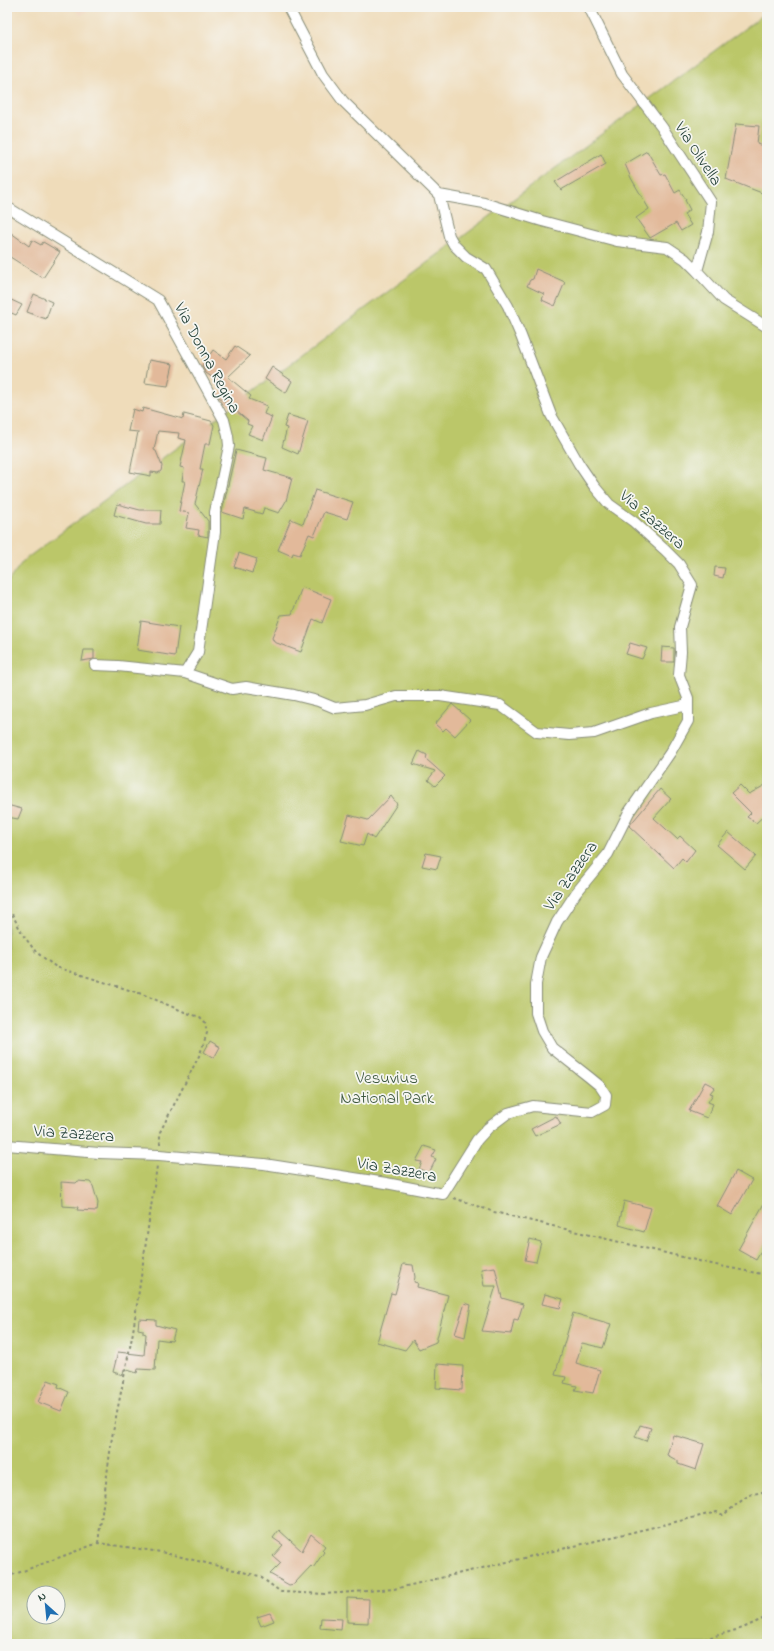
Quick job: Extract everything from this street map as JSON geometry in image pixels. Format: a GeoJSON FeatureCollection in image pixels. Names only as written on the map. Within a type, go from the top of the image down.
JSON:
{"type":"FeatureCollection","features":[{"type":"Feature","properties":{"kind":"street"},"geometry":{"type":"LineString","coordinates":[[288,7],[323,74],[343,101],[439,195],[484,203],[542,222],[617,241],[667,247],[685,259],[724,300],[767,327]]}},
{"type":"Feature","properties":{"kind":"street","name":"Via Olivella"},"geometry":{"type":"LineString","coordinates":[[588,7],[622,74],[658,122],[710,202],[708,232],[697,271]]}},
{"type":"Feature","properties":{"kind":"street","name":"Via Zazzera"},"geometry":{"type":"LineString","coordinates":[[7,1145],[99,1153],[159,1155],[264,1164],[386,1183],[443,1194],[477,1140],[488,1128],[508,1113],[533,1106],[592,1112],[605,1105],[606,1095],[600,1086],[552,1048],[542,1031],[536,1013],[535,998],[541,957],[557,922],[576,893],[608,854],[629,812],[670,753],[688,721],[688,698],[679,675],[681,652],[680,627],[692,585],[679,564],[666,550],[634,522],[609,504],[579,464],[552,415],[522,336],[508,306],[486,269],[466,257],[454,245],[449,236],[439,195]]}},
{"type":"Feature","properties":{"kind":"street","name":"Via Donna Regina"},"geometry":{"type":"LineString","coordinates":[[7,207],[158,300],[224,420],[229,446],[215,512],[215,532],[198,652],[185,673]]}},
{"type":"Feature","properties":{"kind":"street"},"geometry":{"type":"LineString","coordinates":[[95,665],[185,673],[232,688],[246,687],[287,693],[318,701],[334,708],[364,705],[396,696],[440,696],[500,705],[537,732],[568,735],[594,733],[652,713],[688,705]]}},
{"type":"Feature","properties":{"kind":"path"},"geometry":{"type":"LineString","coordinates":[[7,911],[12,914],[23,935],[36,952],[56,967],[142,994],[187,1014],[200,1017],[205,1022],[207,1033],[200,1054],[160,1132],[159,1155],[134,1332],[112,1437],[98,1543]]}},
{"type":"Feature","properties":{"kind":"path"},"geometry":{"type":"LineString","coordinates":[[443,1194],[494,1212],[712,1264],[767,1275]]}},
{"type":"Feature","properties":{"kind":"path"},"geometry":{"type":"LineString","coordinates":[[7,1577],[98,1543],[161,1552],[259,1576],[281,1592],[332,1594],[394,1589],[717,1512],[723,1515],[749,1495],[767,1491]]}},
{"type":"Feature","properties":{"kind":"path"},"geometry":{"type":"LineString","coordinates":[[687,1644],[743,1628],[767,1617]]}},
{"type":"Feature","properties":{"kind":"shaded area"},"geometry":{"type":"Polygon","coordinates":[[[74,7],[94,7],[80,16],[74,7]]]}},
{"type":"Feature","properties":{"kind":"green space","name":"Vesuvius National Park"},"geometry":{"type":"Polygon","coordinates":[[[767,12],[767,1644],[7,1644],[7,583],[23,561],[767,12]]]}},
{"type":"Feature","properties":{"kind":"building"},"geometry":{"type":"Polygon","coordinates":[[[736,124],[759,126],[757,144],[767,148],[767,195],[726,179],[736,124]]]}},
{"type":"Feature","properties":{"kind":"building"},"geometry":{"type":"Polygon","coordinates":[[[647,151],[661,175],[665,174],[675,193],[680,190],[686,200],[690,210],[684,214],[691,225],[681,231],[676,223],[650,238],[636,218],[649,209],[631,178],[625,164],[647,151]]]}},
{"type":"Feature","properties":{"kind":"building"},"geometry":{"type":"Polygon","coordinates":[[[601,154],[606,164],[561,190],[555,182],[601,154]]]}},
{"type":"Feature","properties":{"kind":"building"},"geometry":{"type":"Polygon","coordinates":[[[7,230],[29,246],[32,240],[41,245],[43,242],[60,252],[43,278],[7,255],[7,230]]]}},
{"type":"Feature","properties":{"kind":"building"},"geometry":{"type":"Polygon","coordinates":[[[536,269],[565,282],[555,306],[542,300],[544,294],[527,286],[530,280],[533,279],[536,269]]]}},
{"type":"Feature","properties":{"kind":"building"},"geometry":{"type":"Polygon","coordinates":[[[34,294],[52,302],[46,319],[27,312],[34,294]]]}},
{"type":"Feature","properties":{"kind":"building"},"geometry":{"type":"Polygon","coordinates":[[[7,298],[22,305],[16,315],[7,311],[7,298]]]}},
{"type":"Feature","properties":{"kind":"building"},"geometry":{"type":"Polygon","coordinates":[[[235,346],[250,356],[228,377],[251,396],[249,399],[267,406],[264,414],[272,417],[263,440],[248,434],[252,426],[247,424],[248,421],[218,396],[226,387],[206,373],[202,366],[213,350],[226,359],[235,346]]]}},
{"type":"Feature","properties":{"kind":"building"},"geometry":{"type":"Polygon","coordinates":[[[149,360],[173,364],[168,386],[145,383],[149,360]]]}},
{"type":"Feature","properties":{"kind":"building"},"geometry":{"type":"Polygon","coordinates":[[[272,367],[292,381],[286,393],[265,379],[272,367]]]}},
{"type":"Feature","properties":{"kind":"building"},"geometry":{"type":"Polygon","coordinates":[[[143,408],[183,419],[184,414],[211,421],[214,425],[210,444],[205,444],[200,469],[203,469],[195,504],[208,521],[208,537],[198,535],[199,530],[186,528],[189,513],[179,511],[185,481],[182,481],[184,468],[180,467],[186,440],[178,438],[179,433],[158,431],[154,450],[156,451],[162,466],[161,471],[158,473],[151,472],[151,476],[130,472],[138,432],[128,431],[133,409],[142,412],[143,408]]]}},
{"type":"Feature","properties":{"kind":"building"},"geometry":{"type":"Polygon","coordinates":[[[288,415],[308,421],[298,454],[282,447],[287,428],[284,427],[288,415]]]}},
{"type":"Feature","properties":{"kind":"building"},"geometry":{"type":"Polygon","coordinates":[[[236,450],[267,458],[264,470],[292,478],[286,501],[279,513],[264,508],[262,514],[245,509],[243,519],[222,512],[236,450]]]}},
{"type":"Feature","properties":{"kind":"building"},"geometry":{"type":"Polygon","coordinates":[[[315,490],[353,502],[347,519],[324,512],[314,536],[309,534],[300,555],[293,553],[292,556],[278,550],[291,519],[303,524],[315,490]]]}},
{"type":"Feature","properties":{"kind":"building"},"geometry":{"type":"Polygon","coordinates":[[[117,504],[140,510],[161,510],[160,524],[146,524],[114,515],[117,504]]]}},
{"type":"Feature","properties":{"kind":"building"},"geometry":{"type":"Polygon","coordinates":[[[239,553],[257,559],[252,573],[234,567],[239,553]]]}},
{"type":"Feature","properties":{"kind":"building"},"geometry":{"type":"Polygon","coordinates":[[[715,567],[725,568],[723,578],[714,576],[715,567]]]}},
{"type":"Feature","properties":{"kind":"building"},"geometry":{"type":"Polygon","coordinates":[[[302,587],[331,599],[322,623],[313,619],[301,652],[274,642],[272,638],[281,615],[292,614],[302,587]]]}},
{"type":"Feature","properties":{"kind":"building"},"geometry":{"type":"Polygon","coordinates":[[[141,621],[179,627],[175,656],[137,650],[141,621]]]}},
{"type":"Feature","properties":{"kind":"building"},"geometry":{"type":"Polygon","coordinates":[[[630,643],[647,648],[642,659],[626,654],[630,643]]]}},
{"type":"Feature","properties":{"kind":"building"},"geometry":{"type":"Polygon","coordinates":[[[662,647],[674,648],[674,662],[661,662],[662,647]]]}},
{"type":"Feature","properties":{"kind":"building"},"geometry":{"type":"Polygon","coordinates":[[[84,650],[94,650],[94,659],[82,661],[84,650]]]}},
{"type":"Feature","properties":{"kind":"building"},"geometry":{"type":"Polygon","coordinates":[[[452,704],[470,720],[455,736],[446,728],[443,731],[435,724],[452,704]]]}},
{"type":"Feature","properties":{"kind":"building"},"geometry":{"type":"Polygon","coordinates":[[[419,751],[427,755],[426,759],[445,776],[435,786],[428,780],[435,771],[413,764],[419,751]]]}},
{"type":"Feature","properties":{"kind":"building"},"geometry":{"type":"Polygon","coordinates":[[[767,784],[767,813],[756,823],[747,817],[751,813],[731,793],[740,785],[749,794],[767,784]]]}},
{"type":"Feature","properties":{"kind":"building"},"geometry":{"type":"Polygon","coordinates":[[[660,789],[671,799],[654,818],[677,839],[680,836],[695,850],[686,862],[682,858],[674,868],[629,826],[660,789]]]}},
{"type":"Feature","properties":{"kind":"building"},"geometry":{"type":"Polygon","coordinates":[[[391,796],[397,804],[374,839],[367,834],[363,846],[341,841],[349,815],[368,820],[391,796]]]}},
{"type":"Feature","properties":{"kind":"building"},"geometry":{"type":"Polygon","coordinates":[[[7,805],[22,809],[18,819],[7,817],[7,805]]]}},
{"type":"Feature","properties":{"kind":"building"},"geometry":{"type":"Polygon","coordinates":[[[728,832],[756,856],[745,869],[717,845],[728,832]]]}},
{"type":"Feature","properties":{"kind":"building"},"geometry":{"type":"Polygon","coordinates":[[[426,853],[441,856],[437,869],[422,866],[426,853]]]}},
{"type":"Feature","properties":{"kind":"building"},"geometry":{"type":"Polygon","coordinates":[[[210,1041],[220,1047],[214,1058],[204,1052],[210,1041]]]}},
{"type":"Feature","properties":{"kind":"building"},"geometry":{"type":"Polygon","coordinates":[[[705,1082],[715,1087],[710,1093],[713,1094],[708,1102],[713,1104],[707,1118],[689,1111],[705,1082]]]}},
{"type":"Feature","properties":{"kind":"building"},"geometry":{"type":"Polygon","coordinates":[[[556,1116],[561,1124],[535,1136],[531,1129],[556,1116]]]}},
{"type":"Feature","properties":{"kind":"building"},"geometry":{"type":"Polygon","coordinates":[[[424,1146],[436,1150],[432,1157],[436,1159],[429,1173],[419,1169],[422,1162],[416,1161],[424,1146]]]}},
{"type":"Feature","properties":{"kind":"building"},"geometry":{"type":"Polygon","coordinates":[[[736,1171],[752,1180],[732,1215],[717,1206],[736,1171]]]}},
{"type":"Feature","properties":{"kind":"building"},"geometry":{"type":"Polygon","coordinates":[[[78,1181],[90,1182],[93,1186],[98,1203],[97,1211],[77,1210],[78,1207],[62,1206],[61,1182],[76,1183],[78,1181]]]}},
{"type":"Feature","properties":{"kind":"building"},"geometry":{"type":"Polygon","coordinates":[[[767,1198],[767,1241],[756,1260],[738,1250],[767,1198]]]}},
{"type":"Feature","properties":{"kind":"building"},"geometry":{"type":"Polygon","coordinates":[[[624,1201],[651,1208],[644,1232],[619,1225],[624,1201]]]}},
{"type":"Feature","properties":{"kind":"building"},"geometry":{"type":"Polygon","coordinates":[[[530,1239],[541,1242],[536,1262],[525,1260],[530,1239]]]}},
{"type":"Feature","properties":{"kind":"building"},"geometry":{"type":"Polygon","coordinates":[[[403,1264],[413,1265],[415,1277],[414,1282],[418,1283],[417,1287],[448,1295],[436,1342],[419,1349],[413,1340],[405,1350],[377,1342],[391,1293],[395,1294],[403,1264]]]}},
{"type":"Feature","properties":{"kind":"building"},"geometry":{"type":"Polygon","coordinates":[[[495,1267],[502,1298],[523,1304],[518,1320],[514,1319],[511,1334],[482,1331],[496,1286],[484,1286],[481,1269],[495,1267]]]}},
{"type":"Feature","properties":{"kind":"building"},"geometry":{"type":"Polygon","coordinates":[[[545,1294],[563,1299],[560,1308],[542,1304],[545,1294]]]}},
{"type":"Feature","properties":{"kind":"building"},"geometry":{"type":"Polygon","coordinates":[[[465,1303],[471,1305],[465,1337],[455,1334],[465,1303]]]}},
{"type":"Feature","properties":{"kind":"building"},"geometry":{"type":"Polygon","coordinates":[[[573,1313],[611,1324],[603,1348],[582,1343],[576,1363],[600,1370],[593,1393],[575,1390],[577,1386],[564,1383],[566,1377],[555,1375],[573,1313]]]}},
{"type":"Feature","properties":{"kind":"building"},"geometry":{"type":"Polygon","coordinates":[[[139,1319],[156,1320],[156,1325],[175,1330],[172,1341],[157,1339],[155,1370],[138,1369],[137,1373],[124,1369],[123,1375],[113,1372],[118,1352],[144,1355],[146,1334],[143,1333],[143,1330],[138,1329],[139,1319]]]}},
{"type":"Feature","properties":{"kind":"building"},"geometry":{"type":"Polygon","coordinates":[[[437,1364],[463,1366],[462,1390],[436,1388],[437,1364]]]}},
{"type":"Feature","properties":{"kind":"building"},"geometry":{"type":"Polygon","coordinates":[[[48,1380],[59,1384],[58,1387],[69,1392],[61,1411],[38,1402],[48,1380]]]}},
{"type":"Feature","properties":{"kind":"building"},"geometry":{"type":"Polygon","coordinates":[[[640,1425],[651,1428],[646,1441],[635,1437],[640,1425]]]}},
{"type":"Feature","properties":{"kind":"building"},"geometry":{"type":"Polygon","coordinates":[[[673,1435],[704,1444],[696,1470],[678,1464],[678,1461],[667,1455],[673,1435]]]}},
{"type":"Feature","properties":{"kind":"building"},"geometry":{"type":"Polygon","coordinates":[[[279,1530],[302,1551],[311,1534],[325,1546],[322,1550],[324,1552],[313,1568],[311,1566],[294,1584],[289,1585],[270,1574],[281,1563],[273,1556],[283,1545],[273,1538],[279,1530]]]}},
{"type":"Feature","properties":{"kind":"building"},"geometry":{"type":"Polygon","coordinates":[[[347,1598],[369,1599],[368,1623],[347,1622],[347,1598]]]}},
{"type":"Feature","properties":{"kind":"building"},"geometry":{"type":"Polygon","coordinates":[[[270,1613],[274,1621],[261,1626],[257,1617],[270,1613]]]}},
{"type":"Feature","properties":{"kind":"building"},"geometry":{"type":"Polygon","coordinates":[[[321,1618],[342,1619],[341,1630],[320,1628],[321,1618]]]}}]}
